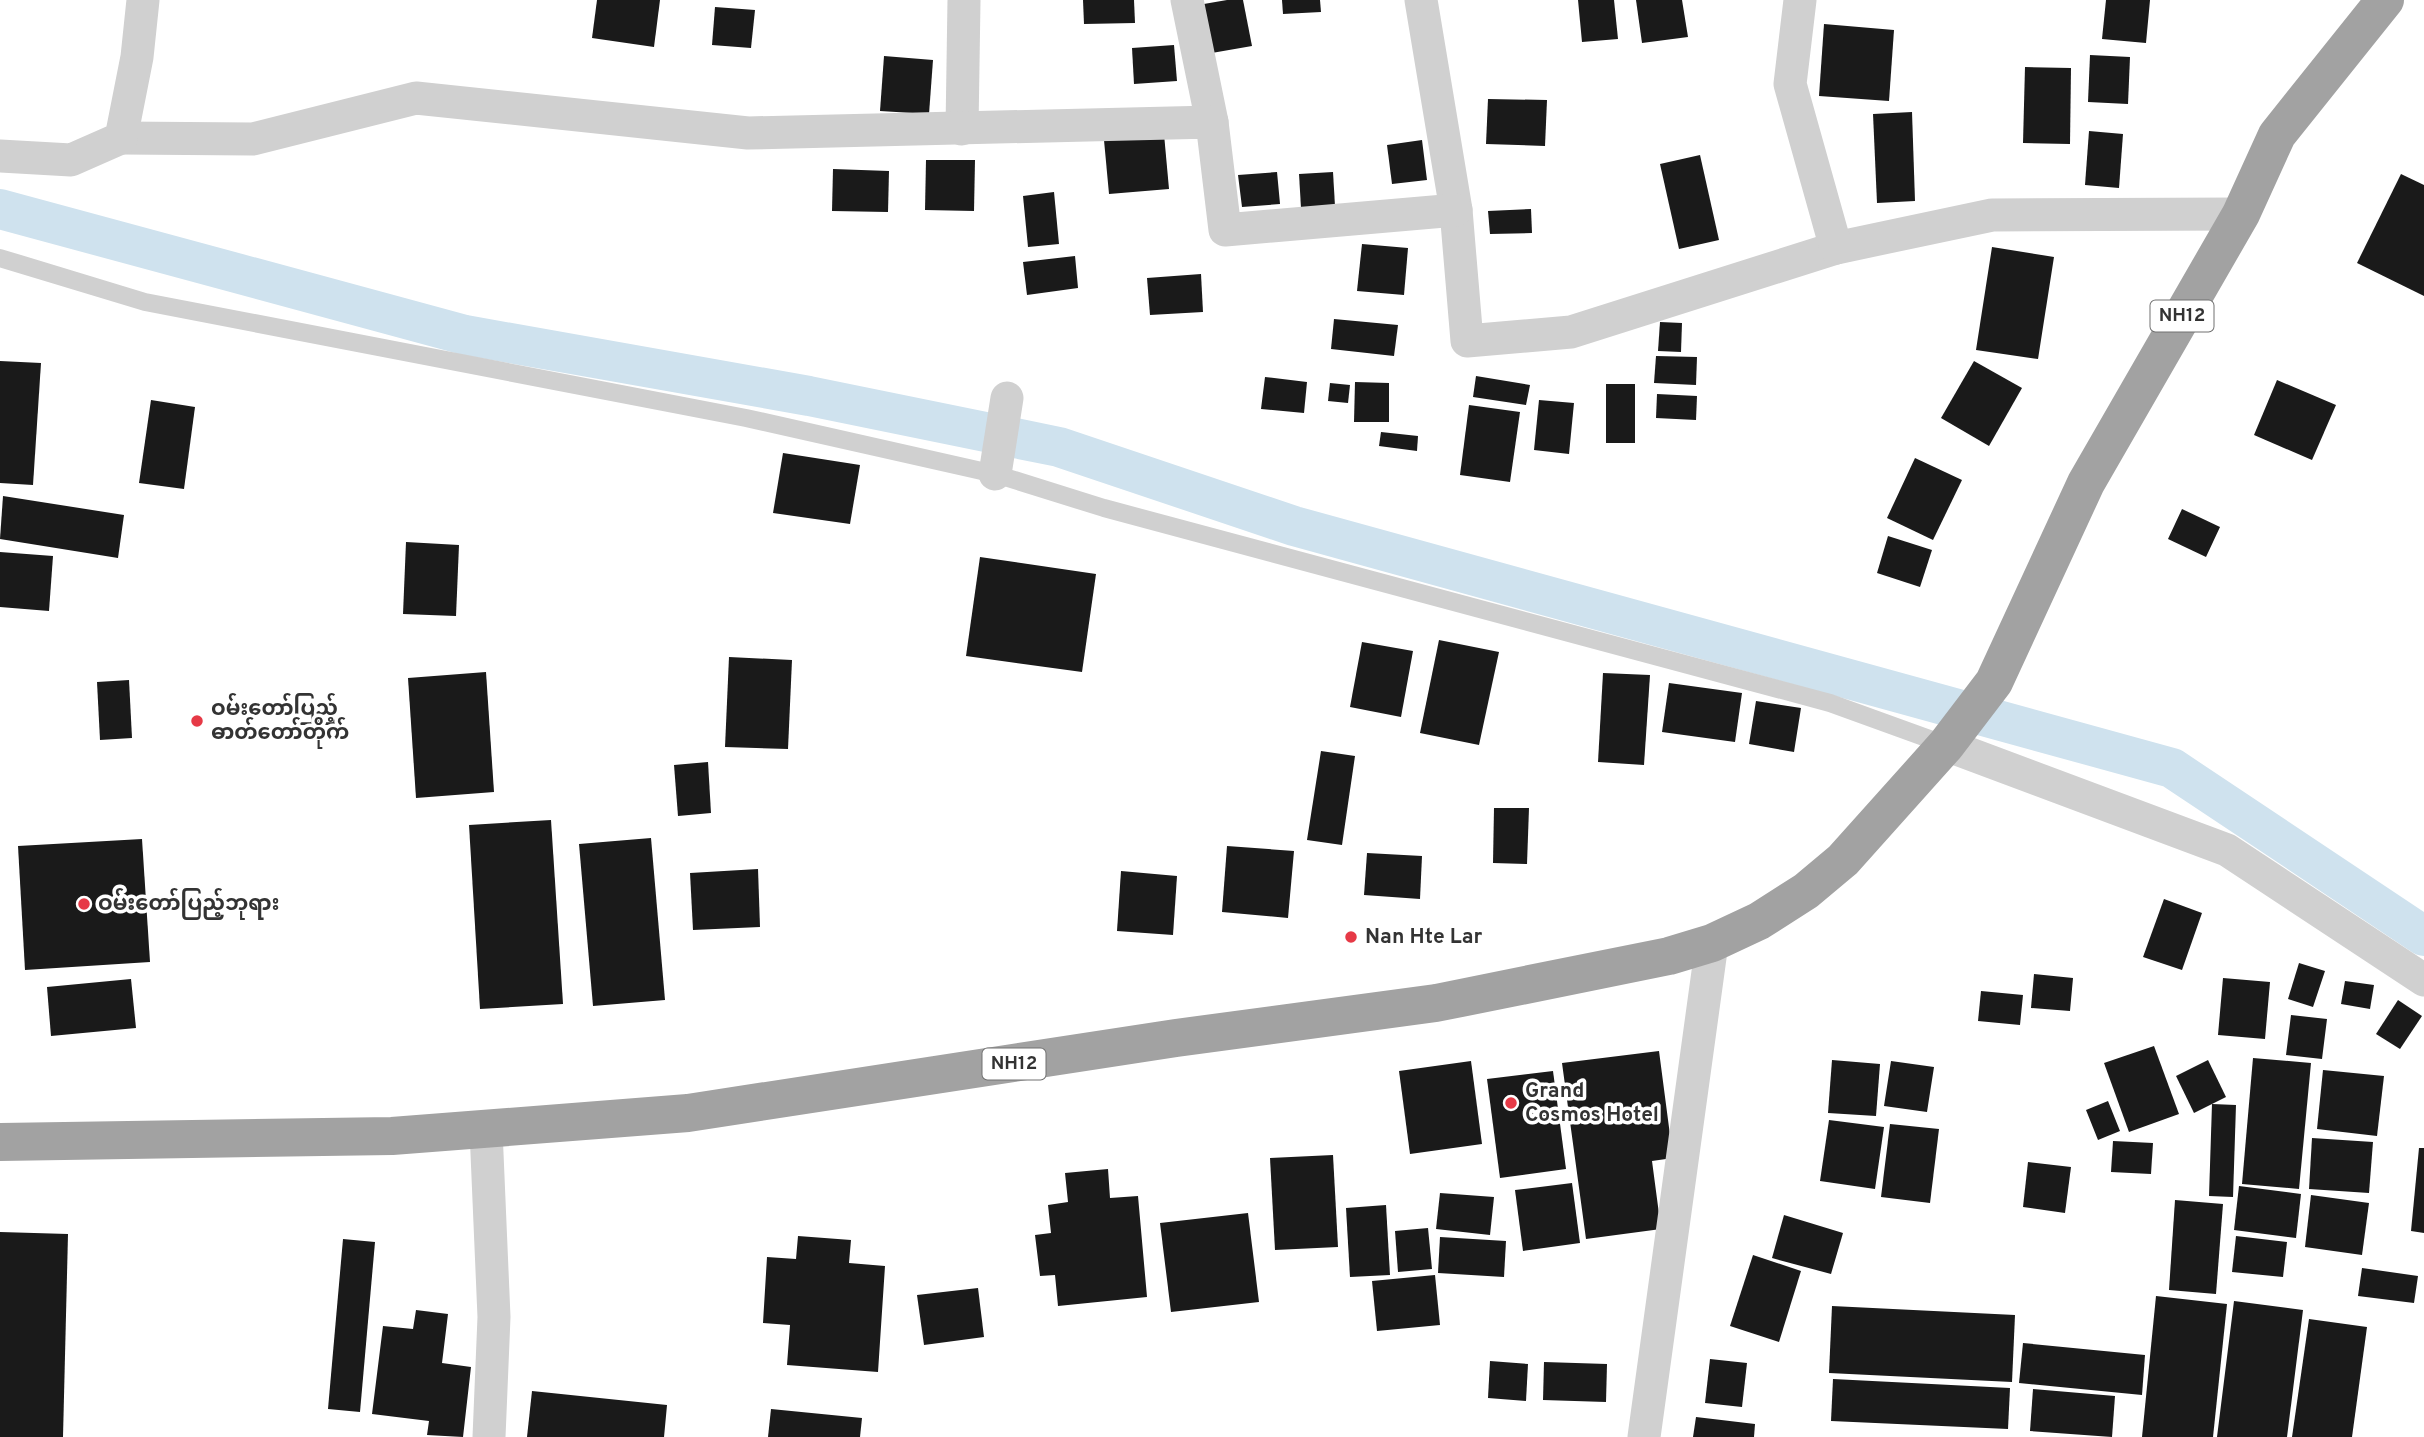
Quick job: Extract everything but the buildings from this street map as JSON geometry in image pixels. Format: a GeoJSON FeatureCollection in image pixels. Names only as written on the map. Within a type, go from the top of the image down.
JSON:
{"type":"FeatureCollection","features":[{"type":"Feature","properties":{"kind":"highway","name":"NH12"},"geometry":{"type":"LineString","coordinates":[[0,1142],[257,1139],[486,1130],[688,1113],[1176,1038],[1436,1003],[1616,969],[1712,943],[1759,921],[1806,891],[1843,860],[1945,745],[1994,682],[2086,483],[2241,214],[2277,135],[2385,0]]}},
{"type":"Feature","properties":{"kind":"street"},"geometry":{"type":"LineString","coordinates":[[121,138],[137,57],[143,0]]}},
{"type":"Feature","properties":{"kind":"street"},"geometry":{"type":"LineString","coordinates":[[962,129],[964,0]]}},
{"type":"Feature","properties":{"kind":"street"},"geometry":{"type":"LineString","coordinates":[[1187,0],[1212,122],[1225,230],[1456,210]]}},
{"type":"Feature","properties":{"kind":"street"},"geometry":{"type":"LineString","coordinates":[[1421,0],[1456,210],[1467,341],[1571,332],[1836,248],[1992,215],[2241,214]]}},
{"type":"Feature","properties":{"kind":"street"},"geometry":{"type":"LineString","coordinates":[[1800,0],[1790,84],[1836,248]]}},
{"type":"Feature","properties":{"kind":"street"},"geometry":{"type":"LineString","coordinates":[[0,156],[71,160],[121,138],[253,139],[416,98],[748,133],[1212,122]]}},
{"type":"Feature","properties":{"kind":"street"},"geometry":{"type":"LineString","coordinates":[[995,474],[1007,398]]}},
{"type":"Feature","properties":{"kind":"street"},"geometry":{"type":"LineString","coordinates":[[1945,745],[2227,850],[2424,980]]}},
{"type":"Feature","properties":{"kind":"street"},"geometry":{"type":"LineString","coordinates":[[1644,1437],[1712,943]]}},
{"type":"Feature","properties":{"kind":"street"},"geometry":{"type":"LineString","coordinates":[[486,1130],[494,1317],[489,1437]]}},
{"type":"Feature","properties":{"kind":"lane"},"geometry":{"type":"LineString","coordinates":[[0,258],[145,302],[747,418],[995,474],[1104,508],[1830,703],[1945,745]]}},
{"type":"Feature","properties":{"kind":"waterway"},"geometry":{"type":"LineString","coordinates":[[0,209],[465,335],[809,396],[1059,447],[1294,526],[2172,768],[2424,936]]}},
{"type":"Feature","properties":{"kind":"place","name":"ဝမ်းတော်ပြည့် ဓာတ်တော်တိုက်"},"geometry":{"type":"Point","coordinates":[197,721]}},
{"type":"Feature","properties":{"kind":"place","name":"ဝမ်းတော်ပြည့်ဘုရား"},"geometry":{"type":"Point","coordinates":[84,904]}},
{"type":"Feature","properties":{"kind":"place","name":"Nan Hte Lar"},"geometry":{"type":"Point","coordinates":[1351,937]}},
{"type":"Feature","properties":{"kind":"place","name":"Grand Cosmos Hotel"},"geometry":{"type":"Point","coordinates":[1511,1103]}}]}
